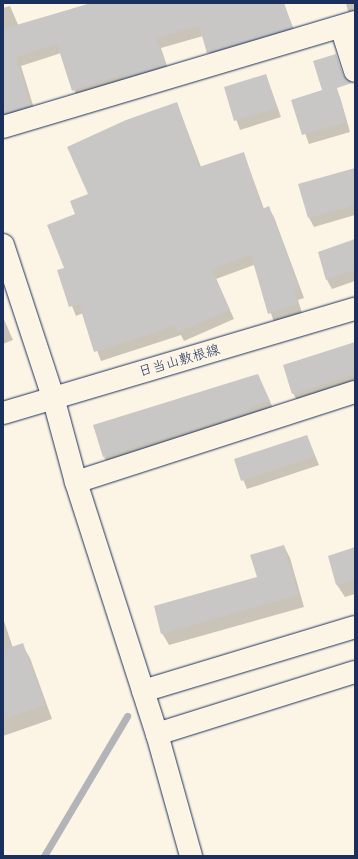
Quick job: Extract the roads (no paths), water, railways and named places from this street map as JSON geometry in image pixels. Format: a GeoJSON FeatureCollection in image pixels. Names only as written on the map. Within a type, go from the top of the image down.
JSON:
{"type":"FeatureCollection","features":[{"type":"Feature","properties":{"kind":"street"},"geometry":{"type":"LineString","coordinates":[[3,127],[348,25],[355,71]]}},
{"type":"Feature","properties":{"kind":"street"},"geometry":{"type":"LineString","coordinates":[[3,244],[53,397],[76,482],[157,734],[191,856]]}},
{"type":"Feature","properties":{"kind":"street","name":"日当山敷根線"},"geometry":{"type":"LineString","coordinates":[[3,413],[355,309]]}},
{"type":"Feature","properties":{"kind":"street"},"geometry":{"type":"LineString","coordinates":[[76,482],[355,392]]}},
{"type":"Feature","properties":{"kind":"street"},"geometry":{"type":"LineString","coordinates":[[143,691],[355,627]]}},
{"type":"Feature","properties":{"kind":"street"},"geometry":{"type":"LineString","coordinates":[[157,734],[355,672]]}},
{"type":"Feature","properties":{"kind":"waterway"},"geometry":{"type":"LineString","coordinates":[[44,856],[127,716]]}}]}
